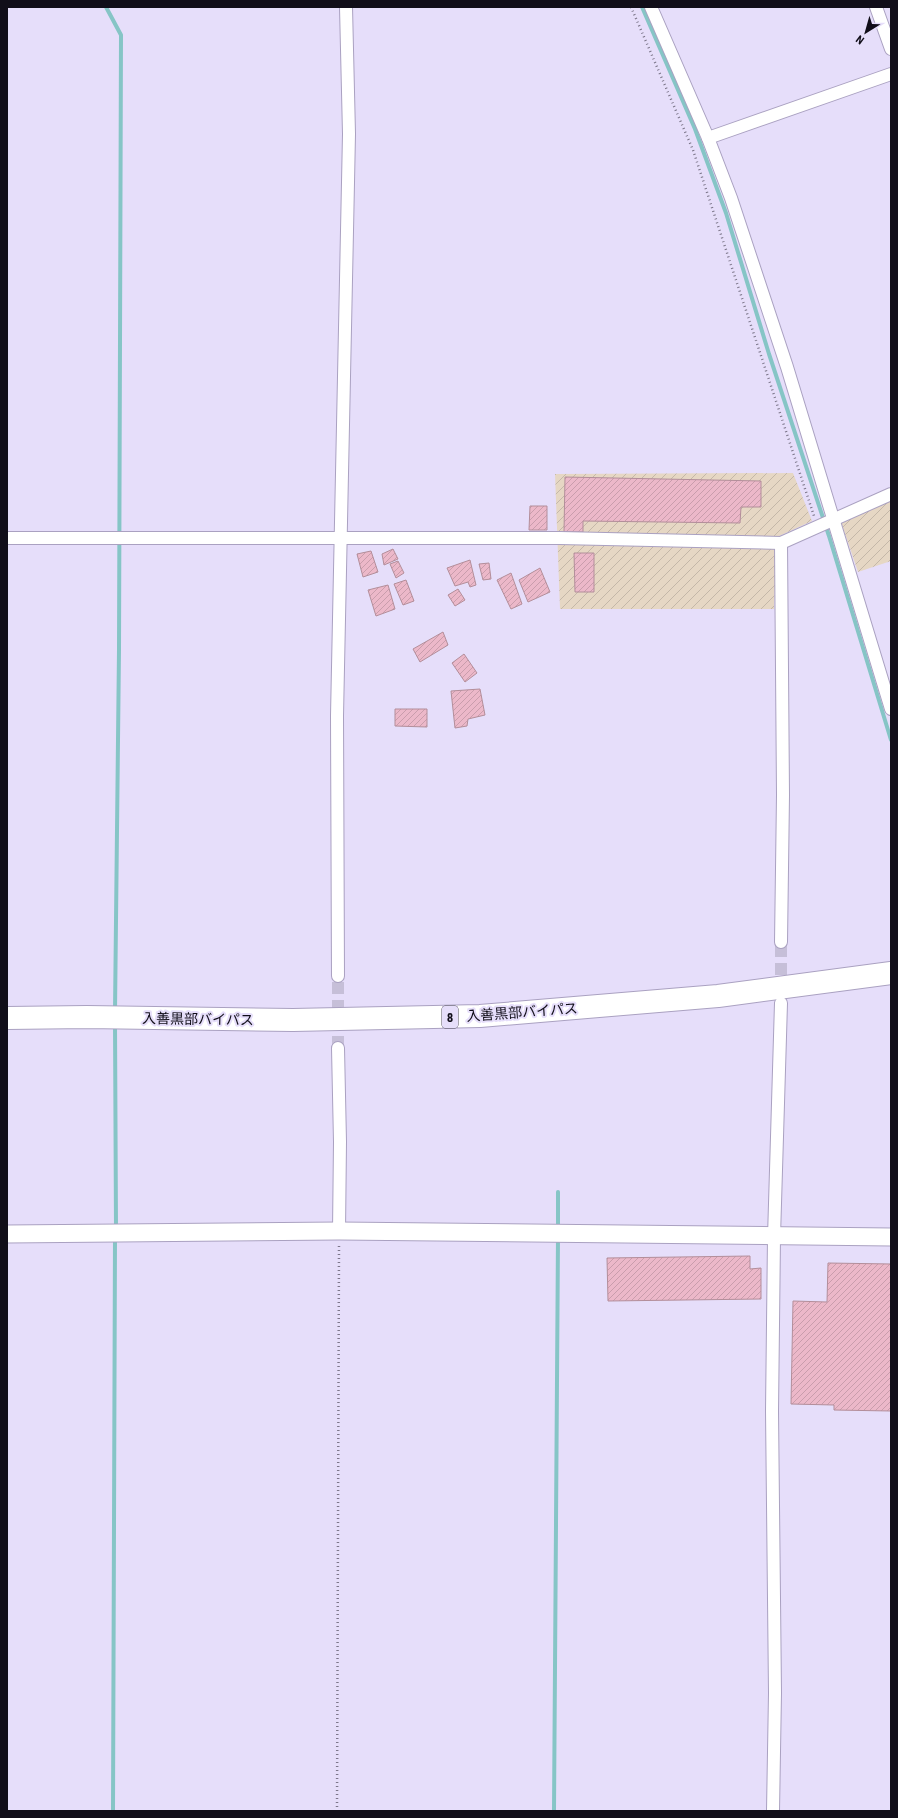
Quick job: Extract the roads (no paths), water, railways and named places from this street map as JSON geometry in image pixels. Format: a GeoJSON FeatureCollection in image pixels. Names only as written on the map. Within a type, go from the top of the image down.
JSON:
{"type":"FeatureCollection","features":[{"type":"Feature","properties":{"kind":"highway","name":"入善黒部バイパス"},"geometry":{"type":"LineString","coordinates":[[7,1018],[87,1017],[293,1020],[480,1016],[718,996],[891,973]]}},
{"type":"Feature","properties":{"kind":"street"},"geometry":{"type":"LineString","coordinates":[[338,976],[337,716],[349,134],[346,7]]}},
{"type":"Feature","properties":{"kind":"street"},"geometry":{"type":"LineString","coordinates":[[651,7],[708,138],[754,265],[834,519],[891,708]]}},
{"type":"Feature","properties":{"kind":"street"},"geometry":{"type":"LineString","coordinates":[[876,7],[891,49]]}},
{"type":"Feature","properties":{"kind":"street"},"geometry":{"type":"LineString","coordinates":[[708,138],[891,74]]}},
{"type":"Feature","properties":{"kind":"street"},"geometry":{"type":"LineString","coordinates":[[7,538],[560,538],[781,543],[891,494]]}},
{"type":"Feature","properties":{"kind":"street"},"geometry":{"type":"LineString","coordinates":[[781,543],[783,787],[781,942]]}},
{"type":"Feature","properties":{"kind":"street"},"geometry":{"type":"LineString","coordinates":[[773,1811],[775,1693],[772,1411],[774,1237],[781,1004]]}},
{"type":"Feature","properties":{"kind":"street"},"geometry":{"type":"LineString","coordinates":[[338,1048],[340,1142],[339,1231]]}},
{"type":"Feature","properties":{"kind":"street"},"geometry":{"type":"LineString","coordinates":[[7,1234],[339,1231],[774,1237],[891,1237]]}},
{"type":"Feature","properties":{"kind":"waterway"},"geometry":{"type":"LineString","coordinates":[[106,7],[121,35],[119,650],[115,1011]]}},
{"type":"Feature","properties":{"kind":"waterway"},"geometry":{"type":"LineString","coordinates":[[642,7],[695,129],[726,213],[769,354],[829,536],[891,740]]}},
{"type":"Feature","properties":{"kind":"waterway"},"geometry":{"type":"LineString","coordinates":[[115,1023],[116,1229]]}},
{"type":"Feature","properties":{"kind":"waterway"},"geometry":{"type":"LineString","coordinates":[[558,1192],[558,1230]]}},
{"type":"Feature","properties":{"kind":"waterway"},"geometry":{"type":"LineString","coordinates":[[113,1811],[115,1237]]}},
{"type":"Feature","properties":{"kind":"waterway"},"geometry":{"type":"LineString","coordinates":[[554,1811],[558,1237]]}},
{"type":"Feature","properties":{"kind":"tunnel"},"geometry":{"type":"LineString","coordinates":[[781,942],[781,993]]}},
{"type":"Feature","properties":{"kind":"tunnel"},"geometry":{"type":"LineString","coordinates":[[338,976],[338,1048]]}}]}
